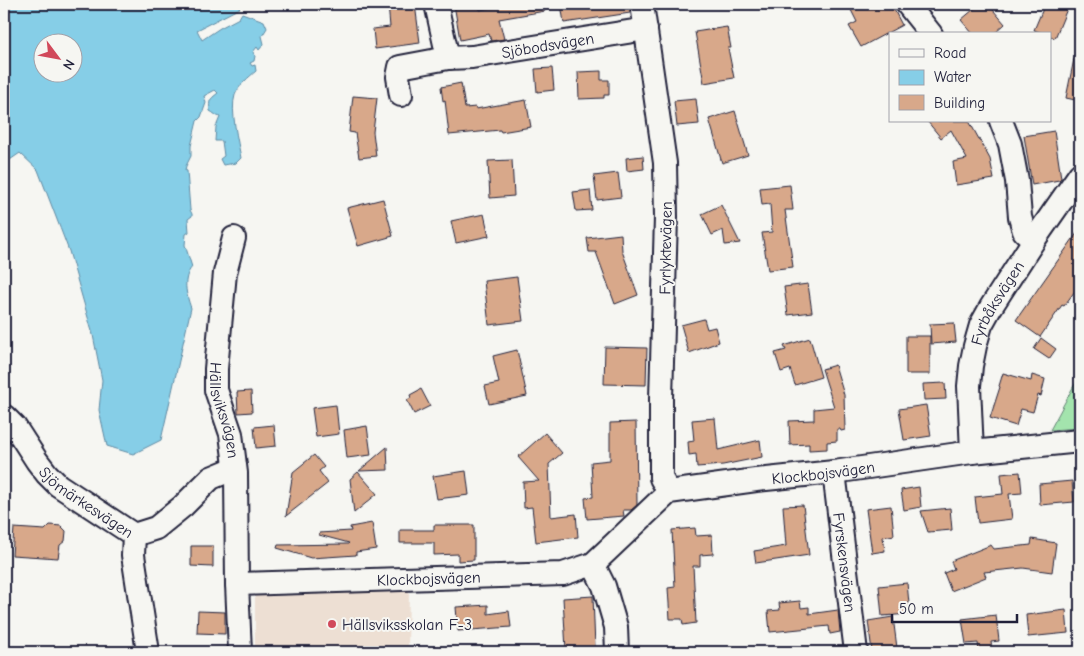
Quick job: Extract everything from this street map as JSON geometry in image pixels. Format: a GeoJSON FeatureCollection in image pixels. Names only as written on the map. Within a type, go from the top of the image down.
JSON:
{"type":"FeatureCollection","features":[{"type":"Feature","properties":{"kind":"street"},"geometry":{"type":"LineString","coordinates":[[436,4],[448,58]]}},
{"type":"Feature","properties":{"kind":"street","name":"Fyrlyktevägen"},"geometry":{"type":"LineString","coordinates":[[642,4],[666,163],[661,478],[669,492]]}},
{"type":"Feature","properties":{"kind":"street"},"geometry":{"type":"LineString","coordinates":[[908,4],[929,32]]}},
{"type":"Feature","properties":{"kind":"street","name":"Sjöbodsvägen"},"geometry":{"type":"LineString","coordinates":[[401,95],[398,76],[400,66],[448,58],[472,57],[646,29]]}},
{"type":"Feature","properties":{"kind":"street"},"geometry":{"type":"LineString","coordinates":[[1001,122],[1010,144],[1017,181],[1020,217],[1024,231],[1034,240]]}},
{"type":"Feature","properties":{"kind":"street","name":"Fyrbåksvägen"},"geometry":{"type":"LineString","coordinates":[[972,452],[969,386],[971,366],[981,325],[991,306],[1034,240],[1080,174]]}},
{"type":"Feature","properties":{"kind":"street","name":"Hällsviksvägen"},"geometry":{"type":"LineString","coordinates":[[234,238],[225,273],[216,369],[216,390],[231,434],[234,468],[240,652]]}},
{"type":"Feature","properties":{"kind":"street","name":"Sjömärkesvägen"},"geometry":{"type":"LineString","coordinates":[[4,416],[15,427],[47,474],[58,485],[134,535],[156,528],[183,506],[211,478],[234,468]]}},
{"type":"Feature","properties":{"kind":"street","name":"Klockbojsvägen"},"geometry":{"type":"LineString","coordinates":[[238,584],[563,574],[593,564],[669,492],[834,472],[972,452],[1080,441]]}},
{"type":"Feature","properties":{"kind":"street","name":"Fyrskensvägen"},"geometry":{"type":"LineString","coordinates":[[834,472],[856,652]]}},
{"type":"Feature","properties":{"kind":"street"},"geometry":{"type":"LineString","coordinates":[[134,535],[133,555],[148,652]]}},
{"type":"Feature","properties":{"kind":"street"},"geometry":{"type":"LineString","coordinates":[[593,564],[604,586],[616,628],[617,652]]}},
{"type":"Feature","properties":{"kind":"shaded area","name":"Hällsviksskolan F-3"},"geometry":{"type":"Polygon","coordinates":[[[409,591],[408,652],[255,652],[255,596],[409,591]]]}},
{"type":"Feature","properties":{"kind":"green space"},"geometry":{"type":"Polygon","coordinates":[[[1080,376],[1080,428],[1050,430],[1072,389],[1080,376]]]}},
{"type":"Feature","properties":{"kind":"water"},"geometry":{"type":"Polygon","coordinates":[[[4,4],[236,4],[240,8],[197,30],[202,40],[239,18],[242,13],[264,21],[267,28],[262,36],[264,44],[259,50],[257,47],[253,52],[255,56],[254,61],[250,63],[252,66],[255,65],[256,71],[244,82],[235,95],[233,109],[241,158],[236,163],[223,165],[220,159],[224,156],[222,141],[215,141],[216,127],[220,117],[210,111],[210,100],[218,93],[215,90],[204,96],[206,103],[201,117],[197,121],[191,146],[191,156],[185,170],[187,171],[190,210],[192,214],[188,219],[189,232],[186,234],[185,245],[192,267],[186,282],[186,292],[191,308],[161,440],[133,454],[107,446],[99,410],[102,380],[93,335],[69,251],[38,170],[20,153],[4,164],[4,4]]]}},
{"type":"Feature","properties":{"kind":"building"},"geometry":{"type":"Polygon","coordinates":[[[388,4],[415,4],[420,43],[375,49],[373,29],[390,27],[388,4]]]}},
{"type":"Feature","properties":{"kind":"building"},"geometry":{"type":"Polygon","coordinates":[[[454,4],[479,4],[480,10],[512,4],[544,4],[545,11],[499,19],[504,39],[491,41],[489,34],[460,40],[454,4]]]}},
{"type":"Feature","properties":{"kind":"building"},"geometry":{"type":"Polygon","coordinates":[[[561,4],[629,4],[630,13],[564,23],[561,4]]]}},
{"type":"Feature","properties":{"kind":"building"},"geometry":{"type":"Polygon","coordinates":[[[863,4],[891,4],[902,25],[861,47],[849,26],[857,22],[851,10],[863,4]]]}},
{"type":"Feature","properties":{"kind":"building"},"geometry":{"type":"Polygon","coordinates":[[[980,4],[988,4],[1005,24],[996,32],[971,32],[961,20],[980,4]]]}},
{"type":"Feature","properties":{"kind":"building"},"geometry":{"type":"Polygon","coordinates":[[[1045,4],[1069,4],[1055,38],[1052,37],[1052,32],[1034,30],[1045,4]]]}},
{"type":"Feature","properties":{"kind":"building"},"geometry":{"type":"Polygon","coordinates":[[[727,27],[731,48],[728,48],[734,78],[704,83],[695,32],[727,27]]]}},
{"type":"Feature","properties":{"kind":"building"},"geometry":{"type":"Polygon","coordinates":[[[1074,59],[1080,59],[1080,101],[1066,98],[1074,59]]]}},
{"type":"Feature","properties":{"kind":"building"},"geometry":{"type":"Polygon","coordinates":[[[552,68],[554,90],[537,92],[535,69],[552,68]]]}},
{"type":"Feature","properties":{"kind":"building"},"geometry":{"type":"Polygon","coordinates":[[[601,71],[601,80],[609,80],[609,95],[604,95],[604,98],[579,99],[578,72],[601,71]]]}},
{"type":"Feature","properties":{"kind":"building"},"geometry":{"type":"Polygon","coordinates":[[[461,83],[465,108],[476,107],[476,109],[526,100],[531,127],[501,132],[500,130],[449,135],[445,100],[443,101],[441,87],[461,83]]]}},
{"type":"Feature","properties":{"kind":"building"},"geometry":{"type":"Polygon","coordinates":[[[353,96],[377,98],[373,132],[376,156],[359,158],[355,133],[349,132],[353,96]]]}},
{"type":"Feature","properties":{"kind":"building"},"geometry":{"type":"Polygon","coordinates":[[[696,99],[699,124],[677,126],[674,101],[696,99]]]}},
{"type":"Feature","properties":{"kind":"building"},"geometry":{"type":"Polygon","coordinates":[[[735,111],[748,155],[722,163],[709,119],[735,111]]]}},
{"type":"Feature","properties":{"kind":"building"},"geometry":{"type":"Polygon","coordinates":[[[928,122],[970,122],[990,159],[994,179],[956,185],[953,162],[967,159],[951,130],[941,138],[928,122]]]}},
{"type":"Feature","properties":{"kind":"building"},"geometry":{"type":"Polygon","coordinates":[[[1054,131],[1061,178],[1032,185],[1024,136],[1054,131]]]}},
{"type":"Feature","properties":{"kind":"building"},"geometry":{"type":"Polygon","coordinates":[[[643,156],[644,169],[627,171],[626,158],[643,156]]]}},
{"type":"Feature","properties":{"kind":"building"},"geometry":{"type":"Polygon","coordinates":[[[512,160],[514,196],[490,198],[488,161],[512,160]]]}},
{"type":"Feature","properties":{"kind":"building"},"geometry":{"type":"Polygon","coordinates":[[[618,173],[621,197],[597,200],[594,176],[618,173]]]}},
{"type":"Feature","properties":{"kind":"building"},"geometry":{"type":"Polygon","coordinates":[[[790,185],[793,210],[785,210],[793,267],[768,270],[762,233],[772,232],[770,204],[762,205],[760,188],[790,185]]]}},
{"type":"Feature","properties":{"kind":"building"},"geometry":{"type":"Polygon","coordinates":[[[590,190],[592,210],[576,211],[573,192],[590,190]]]}},
{"type":"Feature","properties":{"kind":"building"},"geometry":{"type":"Polygon","coordinates":[[[383,199],[393,236],[358,246],[347,208],[383,199]]]}},
{"type":"Feature","properties":{"kind":"building"},"geometry":{"type":"Polygon","coordinates":[[[721,205],[740,243],[725,245],[723,230],[712,235],[702,214],[721,205]]]}},
{"type":"Feature","properties":{"kind":"building"},"geometry":{"type":"Polygon","coordinates":[[[484,214],[489,236],[456,243],[451,221],[484,214]]]}},
{"type":"Feature","properties":{"kind":"building"},"geometry":{"type":"Polygon","coordinates":[[[1080,229],[1080,284],[1064,306],[1062,305],[1040,337],[1016,320],[1080,229]]]}},
{"type":"Feature","properties":{"kind":"building"},"geometry":{"type":"Polygon","coordinates":[[[621,234],[622,251],[638,295],[615,304],[596,252],[589,252],[587,238],[621,234]]]}},
{"type":"Feature","properties":{"kind":"building"},"geometry":{"type":"Polygon","coordinates":[[[517,277],[523,321],[489,325],[484,281],[517,277]]]}},
{"type":"Feature","properties":{"kind":"building"},"geometry":{"type":"Polygon","coordinates":[[[808,284],[812,312],[788,315],[784,287],[808,284]]]}},
{"type":"Feature","properties":{"kind":"building"},"geometry":{"type":"Polygon","coordinates":[[[704,319],[707,329],[715,327],[719,342],[689,353],[681,325],[704,319]]]}},
{"type":"Feature","properties":{"kind":"building"},"geometry":{"type":"Polygon","coordinates":[[[954,323],[956,342],[931,344],[930,324],[954,323]]]}},
{"type":"Feature","properties":{"kind":"building"},"geometry":{"type":"Polygon","coordinates":[[[906,336],[930,336],[930,374],[906,374],[906,336]]]}},
{"type":"Feature","properties":{"kind":"building"},"geometry":{"type":"Polygon","coordinates":[[[810,338],[821,377],[795,385],[790,369],[781,372],[775,353],[786,350],[784,346],[810,338]]]}},
{"type":"Feature","properties":{"kind":"building"},"geometry":{"type":"Polygon","coordinates":[[[1041,338],[1056,349],[1049,359],[1034,349],[1041,338]]]}},
{"type":"Feature","properties":{"kind":"building"},"geometry":{"type":"Polygon","coordinates":[[[605,347],[647,348],[646,385],[604,384],[605,347]]]}},
{"type":"Feature","properties":{"kind":"building"},"geometry":{"type":"Polygon","coordinates":[[[517,350],[527,396],[489,404],[485,386],[499,383],[493,356],[517,350]]]}},
{"type":"Feature","properties":{"kind":"building"},"geometry":{"type":"Polygon","coordinates":[[[835,365],[844,395],[845,430],[837,429],[837,441],[827,442],[827,449],[809,450],[809,444],[790,445],[789,421],[814,420],[814,409],[834,407],[822,369],[835,365]]]}},
{"type":"Feature","properties":{"kind":"building"},"geometry":{"type":"Polygon","coordinates":[[[1003,373],[1031,381],[1032,375],[1045,379],[1041,396],[1038,395],[1033,412],[1021,409],[1016,426],[990,418],[1003,373]]]}},
{"type":"Feature","properties":{"kind":"building"},"geometry":{"type":"Polygon","coordinates":[[[945,383],[946,399],[924,400],[923,384],[945,383]]]}},
{"type":"Feature","properties":{"kind":"building"},"geometry":{"type":"Polygon","coordinates":[[[421,389],[430,406],[414,414],[407,400],[411,398],[410,395],[421,389]]]}},
{"type":"Feature","properties":{"kind":"building"},"geometry":{"type":"Polygon","coordinates":[[[251,391],[252,412],[238,413],[237,392],[251,391]]]}},
{"type":"Feature","properties":{"kind":"building"},"geometry":{"type":"Polygon","coordinates":[[[336,405],[339,434],[316,437],[312,408],[336,405]]]}},
{"type":"Feature","properties":{"kind":"building"},"geometry":{"type":"Polygon","coordinates":[[[926,405],[931,436],[904,440],[899,409],[926,405]]]}},
{"type":"Feature","properties":{"kind":"building"},"geometry":{"type":"Polygon","coordinates":[[[715,418],[718,450],[760,440],[762,457],[723,465],[697,467],[696,454],[689,455],[688,442],[694,441],[692,420],[715,418]]]}},
{"type":"Feature","properties":{"kind":"building"},"geometry":{"type":"Polygon","coordinates":[[[636,422],[637,505],[631,510],[623,510],[624,516],[587,519],[585,498],[593,497],[591,462],[610,460],[610,423],[636,422]]]}},
{"type":"Feature","properties":{"kind":"building"},"geometry":{"type":"Polygon","coordinates":[[[274,425],[276,446],[256,448],[254,427],[274,425]]]}},
{"type":"Feature","properties":{"kind":"building"},"geometry":{"type":"Polygon","coordinates":[[[367,426],[371,455],[347,458],[344,430],[367,426]]]}},
{"type":"Feature","properties":{"kind":"building"},"geometry":{"type":"Polygon","coordinates":[[[545,433],[562,453],[549,464],[551,517],[576,514],[578,537],[536,542],[532,507],[524,508],[523,482],[539,481],[518,457],[545,433]]]}},
{"type":"Feature","properties":{"kind":"building"},"geometry":{"type":"Polygon","coordinates":[[[387,447],[388,470],[359,471],[387,447]]]}},
{"type":"Feature","properties":{"kind":"building"},"geometry":{"type":"Polygon","coordinates":[[[314,455],[324,467],[319,471],[328,483],[286,516],[293,472],[314,455]]]}},
{"type":"Feature","properties":{"kind":"building"},"geometry":{"type":"Polygon","coordinates":[[[466,471],[469,495],[437,499],[433,476],[466,471]]]}},
{"type":"Feature","properties":{"kind":"building"},"geometry":{"type":"Polygon","coordinates":[[[358,472],[377,494],[354,513],[350,479],[358,472]]]}},
{"type":"Feature","properties":{"kind":"building"},"geometry":{"type":"Polygon","coordinates":[[[1020,472],[1022,493],[1009,494],[1012,519],[978,523],[975,497],[1003,494],[1001,474],[1020,472]]]}},
{"type":"Feature","properties":{"kind":"building"},"geometry":{"type":"Polygon","coordinates":[[[1072,481],[1074,502],[1040,505],[1039,484],[1072,481]]]}},
{"type":"Feature","properties":{"kind":"building"},"geometry":{"type":"Polygon","coordinates":[[[919,487],[921,507],[904,510],[901,490],[919,487]]]}},
{"type":"Feature","properties":{"kind":"building"},"geometry":{"type":"Polygon","coordinates":[[[803,505],[809,555],[756,563],[754,551],[786,546],[783,506],[803,505]]]}},
{"type":"Feature","properties":{"kind":"building"},"geometry":{"type":"Polygon","coordinates":[[[891,506],[894,535],[883,537],[885,551],[872,553],[866,509],[891,506]]]}},
{"type":"Feature","properties":{"kind":"building"},"geometry":{"type":"Polygon","coordinates":[[[950,508],[952,530],[928,532],[921,511],[950,508]]]}},
{"type":"Feature","properties":{"kind":"building"},"geometry":{"type":"Polygon","coordinates":[[[372,523],[376,549],[356,552],[356,555],[311,558],[277,548],[278,545],[348,544],[319,535],[319,533],[351,531],[350,527],[372,523]]]}},
{"type":"Feature","properties":{"kind":"building"},"geometry":{"type":"Polygon","coordinates":[[[50,525],[61,526],[66,531],[65,541],[60,545],[58,558],[12,555],[14,528],[45,530],[50,525]]]}},
{"type":"Feature","properties":{"kind":"building"},"geometry":{"type":"Polygon","coordinates":[[[434,525],[474,525],[474,560],[458,561],[458,554],[434,555],[434,543],[400,543],[400,530],[434,530],[434,525]]]}},
{"type":"Feature","properties":{"kind":"building"},"geometry":{"type":"Polygon","coordinates":[[[695,528],[696,536],[712,535],[713,554],[700,555],[700,566],[693,566],[696,623],[683,625],[682,619],[670,619],[668,588],[675,587],[672,530],[695,528]]]}},
{"type":"Feature","properties":{"kind":"building"},"geometry":{"type":"Polygon","coordinates":[[[1032,539],[1056,543],[1052,572],[1023,568],[984,572],[986,577],[951,591],[944,573],[954,569],[951,561],[991,545],[994,549],[1031,545],[1032,539]]]}},
{"type":"Feature","properties":{"kind":"building"},"geometry":{"type":"Polygon","coordinates":[[[191,546],[213,546],[213,567],[191,566],[191,546]]]}},
{"type":"Feature","properties":{"kind":"building"},"geometry":{"type":"Polygon","coordinates":[[[907,583],[910,614],[882,616],[879,586],[907,583]]]}},
{"type":"Feature","properties":{"kind":"building"},"geometry":{"type":"Polygon","coordinates":[[[593,596],[595,648],[566,650],[563,598],[593,596]]]}},
{"type":"Feature","properties":{"kind":"building"},"geometry":{"type":"Polygon","coordinates":[[[800,601],[801,608],[809,607],[809,614],[838,610],[840,632],[830,634],[829,626],[770,632],[768,611],[780,610],[779,603],[800,601]]]}},
{"type":"Feature","properties":{"kind":"building"},"geometry":{"type":"Polygon","coordinates":[[[488,605],[488,614],[509,611],[511,627],[458,631],[456,607],[488,605]]]}},
{"type":"Feature","properties":{"kind":"building"},"geometry":{"type":"Polygon","coordinates":[[[1066,610],[1068,633],[1028,637],[1026,615],[1066,610]]]}},
{"type":"Feature","properties":{"kind":"building"},"geometry":{"type":"Polygon","coordinates":[[[198,611],[225,612],[225,634],[197,633],[198,611]]]}},
{"type":"Feature","properties":{"kind":"building"},"geometry":{"type":"Polygon","coordinates":[[[996,615],[999,641],[991,642],[992,650],[979,651],[978,643],[966,644],[962,619],[996,615]]]}},
{"type":"Feature","properties":{"kind":"building"},"geometry":{"type":"Polygon","coordinates":[[[893,617],[897,648],[872,651],[868,621],[893,617]]]}},
{"type":"Feature","properties":{"kind":"place","name":"Hällsviksskolan F-3"},"geometry":{"type":"Point","coordinates":[332,624]}}]}
